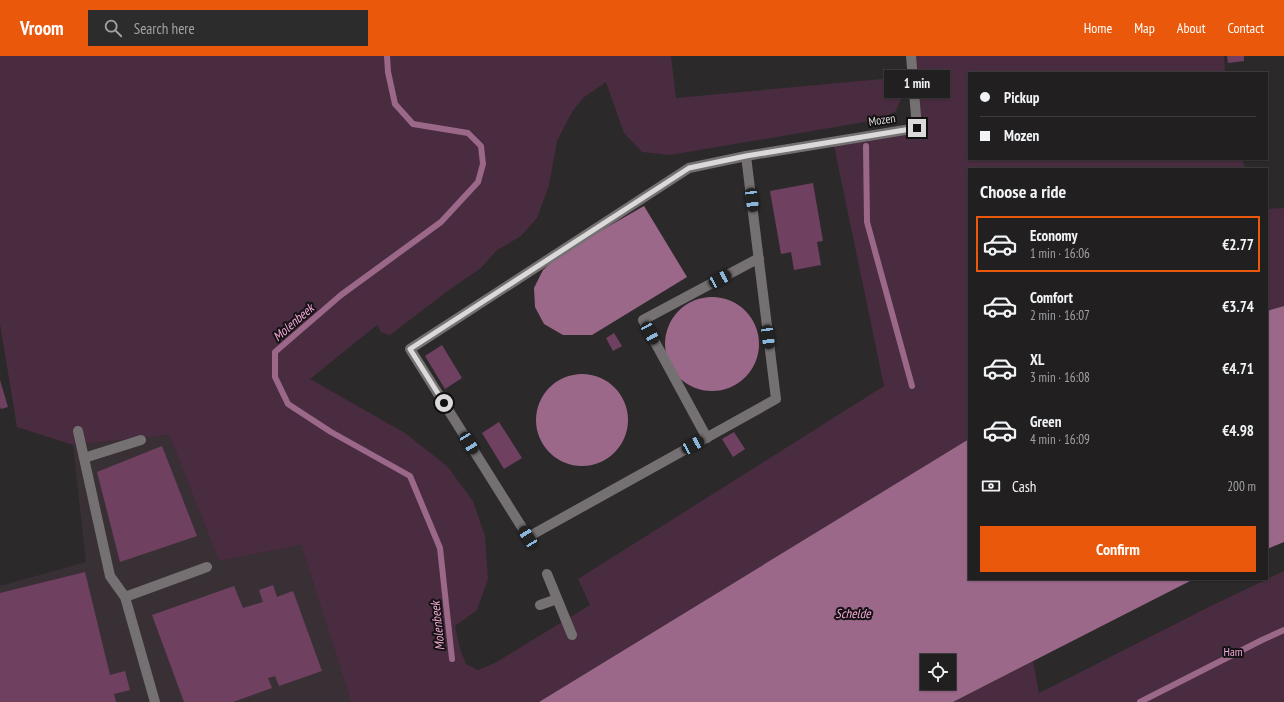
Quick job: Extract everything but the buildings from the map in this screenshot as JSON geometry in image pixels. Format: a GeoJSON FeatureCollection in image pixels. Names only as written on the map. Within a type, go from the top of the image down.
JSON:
{"type":"FeatureCollection","features":[{"type":"Feature","properties":{"kind":"street","name":"Mozen"},"geometry":{"type":"LineString","coordinates":[[746,156],[917,128],[911,56]]}},
{"type":"Feature","properties":{"kind":"street"},"geometry":{"type":"LineString","coordinates":[[746,156],[759,258],[776,399],[528,537],[410,349],[689,168],[746,156]]}},
{"type":"Feature","properties":{"kind":"street"},"geometry":{"type":"LineString","coordinates":[[707,438],[643,320],[759,258]]}},
{"type":"Feature","properties":{"kind":"street"},"geometry":{"type":"LineString","coordinates":[[78,431],[110,576],[125,597],[155,702]]}},
{"type":"Feature","properties":{"kind":"street"},"geometry":{"type":"LineString","coordinates":[[84,458],[141,440]]}},
{"type":"Feature","properties":{"kind":"street"},"geometry":{"type":"LineString","coordinates":[[125,597],[207,567]]}},
{"type":"Feature","properties":{"kind":"street"},"geometry":{"type":"LineString","coordinates":[[547,574],[572,636]]}},
{"type":"Feature","properties":{"kind":"street"},"geometry":{"type":"LineString","coordinates":[[540,605],[557,599]]}},
{"type":"Feature","properties":{"kind":"shaded area"},"geometry":{"type":"Polygon","coordinates":[[[169,435],[219,561],[301,545],[351,702],[0,702],[0,586],[86,562],[73,445],[169,435]]]}},
{"type":"Feature","properties":{"kind":"green space"},"geometry":{"type":"Polygon","coordinates":[[[0,56],[671,56],[676,98],[893,78],[901,99],[896,111],[882,119],[670,155],[642,152],[624,133],[606,82],[583,98],[572,112],[557,141],[549,185],[537,218],[521,236],[496,251],[481,268],[449,290],[390,335],[381,332],[377,325],[310,379],[405,433],[447,466],[473,501],[485,536],[488,579],[477,610],[455,626],[460,649],[466,664],[478,670],[495,663],[590,605],[578,579],[884,386],[833,141],[917,128],[911,56],[1224,56],[1225,72],[968,72],[968,160],[1242,160],[1245,168],[968,168],[968,440],[539,702],[351,702],[301,545],[219,561],[169,435],[73,445],[17,427],[0,324],[0,56]]]}},
{"type":"Feature","properties":{"kind":"green space"},"geometry":{"type":"Polygon","coordinates":[[[1284,208],[1284,306],[1268,311],[1268,209],[1284,208]]]}},
{"type":"Feature","properties":{"kind":"green space","name":"Ham"},"geometry":{"type":"Polygon","coordinates":[[[1284,571],[1284,702],[953,702],[1033,661],[1039,693],[1284,571]]]}},
{"type":"Feature","properties":{"kind":"water"},"geometry":{"type":"Polygon","coordinates":[[[644,206],[687,277],[592,335],[563,335],[544,324],[535,307],[534,288],[543,270],[562,253],[644,206]]]}},
{"type":"Feature","properties":{"kind":"water"},"geometry":{"type":"Polygon","coordinates":[[[712,297],[730,300],[745,311],[756,326],[759,344],[756,362],[745,377],[730,388],[712,391],[694,388],[679,377],[668,362],[665,344],[668,326],[679,311],[694,300],[712,297]]]}},
{"type":"Feature","properties":{"kind":"water"},"geometry":{"type":"Polygon","coordinates":[[[1284,306],[1284,542],[1268,549],[1268,311],[1284,306]]]}},
{"type":"Feature","properties":{"kind":"water"},"geometry":{"type":"Polygon","coordinates":[[[582,374],[599,378],[614,388],[624,403],[628,420],[624,437],[614,452],[599,462],[582,466],[565,462],[550,452],[540,437],[536,420],[540,403],[550,388],[565,378],[582,374]]]}},
{"type":"Feature","properties":{"kind":"water","name":"Schelde"},"geometry":{"type":"Polygon","coordinates":[[[968,440],[968,580],[1192,580],[953,702],[539,702],[968,440]]]}},
{"type":"Feature","properties":{"kind":"waterway","name":"Molenbeek"},"geometry":{"type":"LineString","coordinates":[[387,56],[388,72],[395,104],[413,124],[468,133],[481,146],[483,164],[478,182],[441,222],[341,295],[275,352],[275,377],[288,404],[331,432],[410,476],[440,548],[452,659]]}},
{"type":"Feature","properties":{"kind":"waterway"},"geometry":{"type":"LineString","coordinates":[[866,146],[867,222],[912,386]]}},
{"type":"Feature","properties":{"kind":"waterway"},"geometry":{"type":"LineString","coordinates":[[1140,702],[1284,630]]}},
{"type":"Feature","properties":{"kind":"route"},"geometry":{"type":"LineString","coordinates":[[444,403],[410,349],[689,168],[746,156],[917,128]]}}]}
